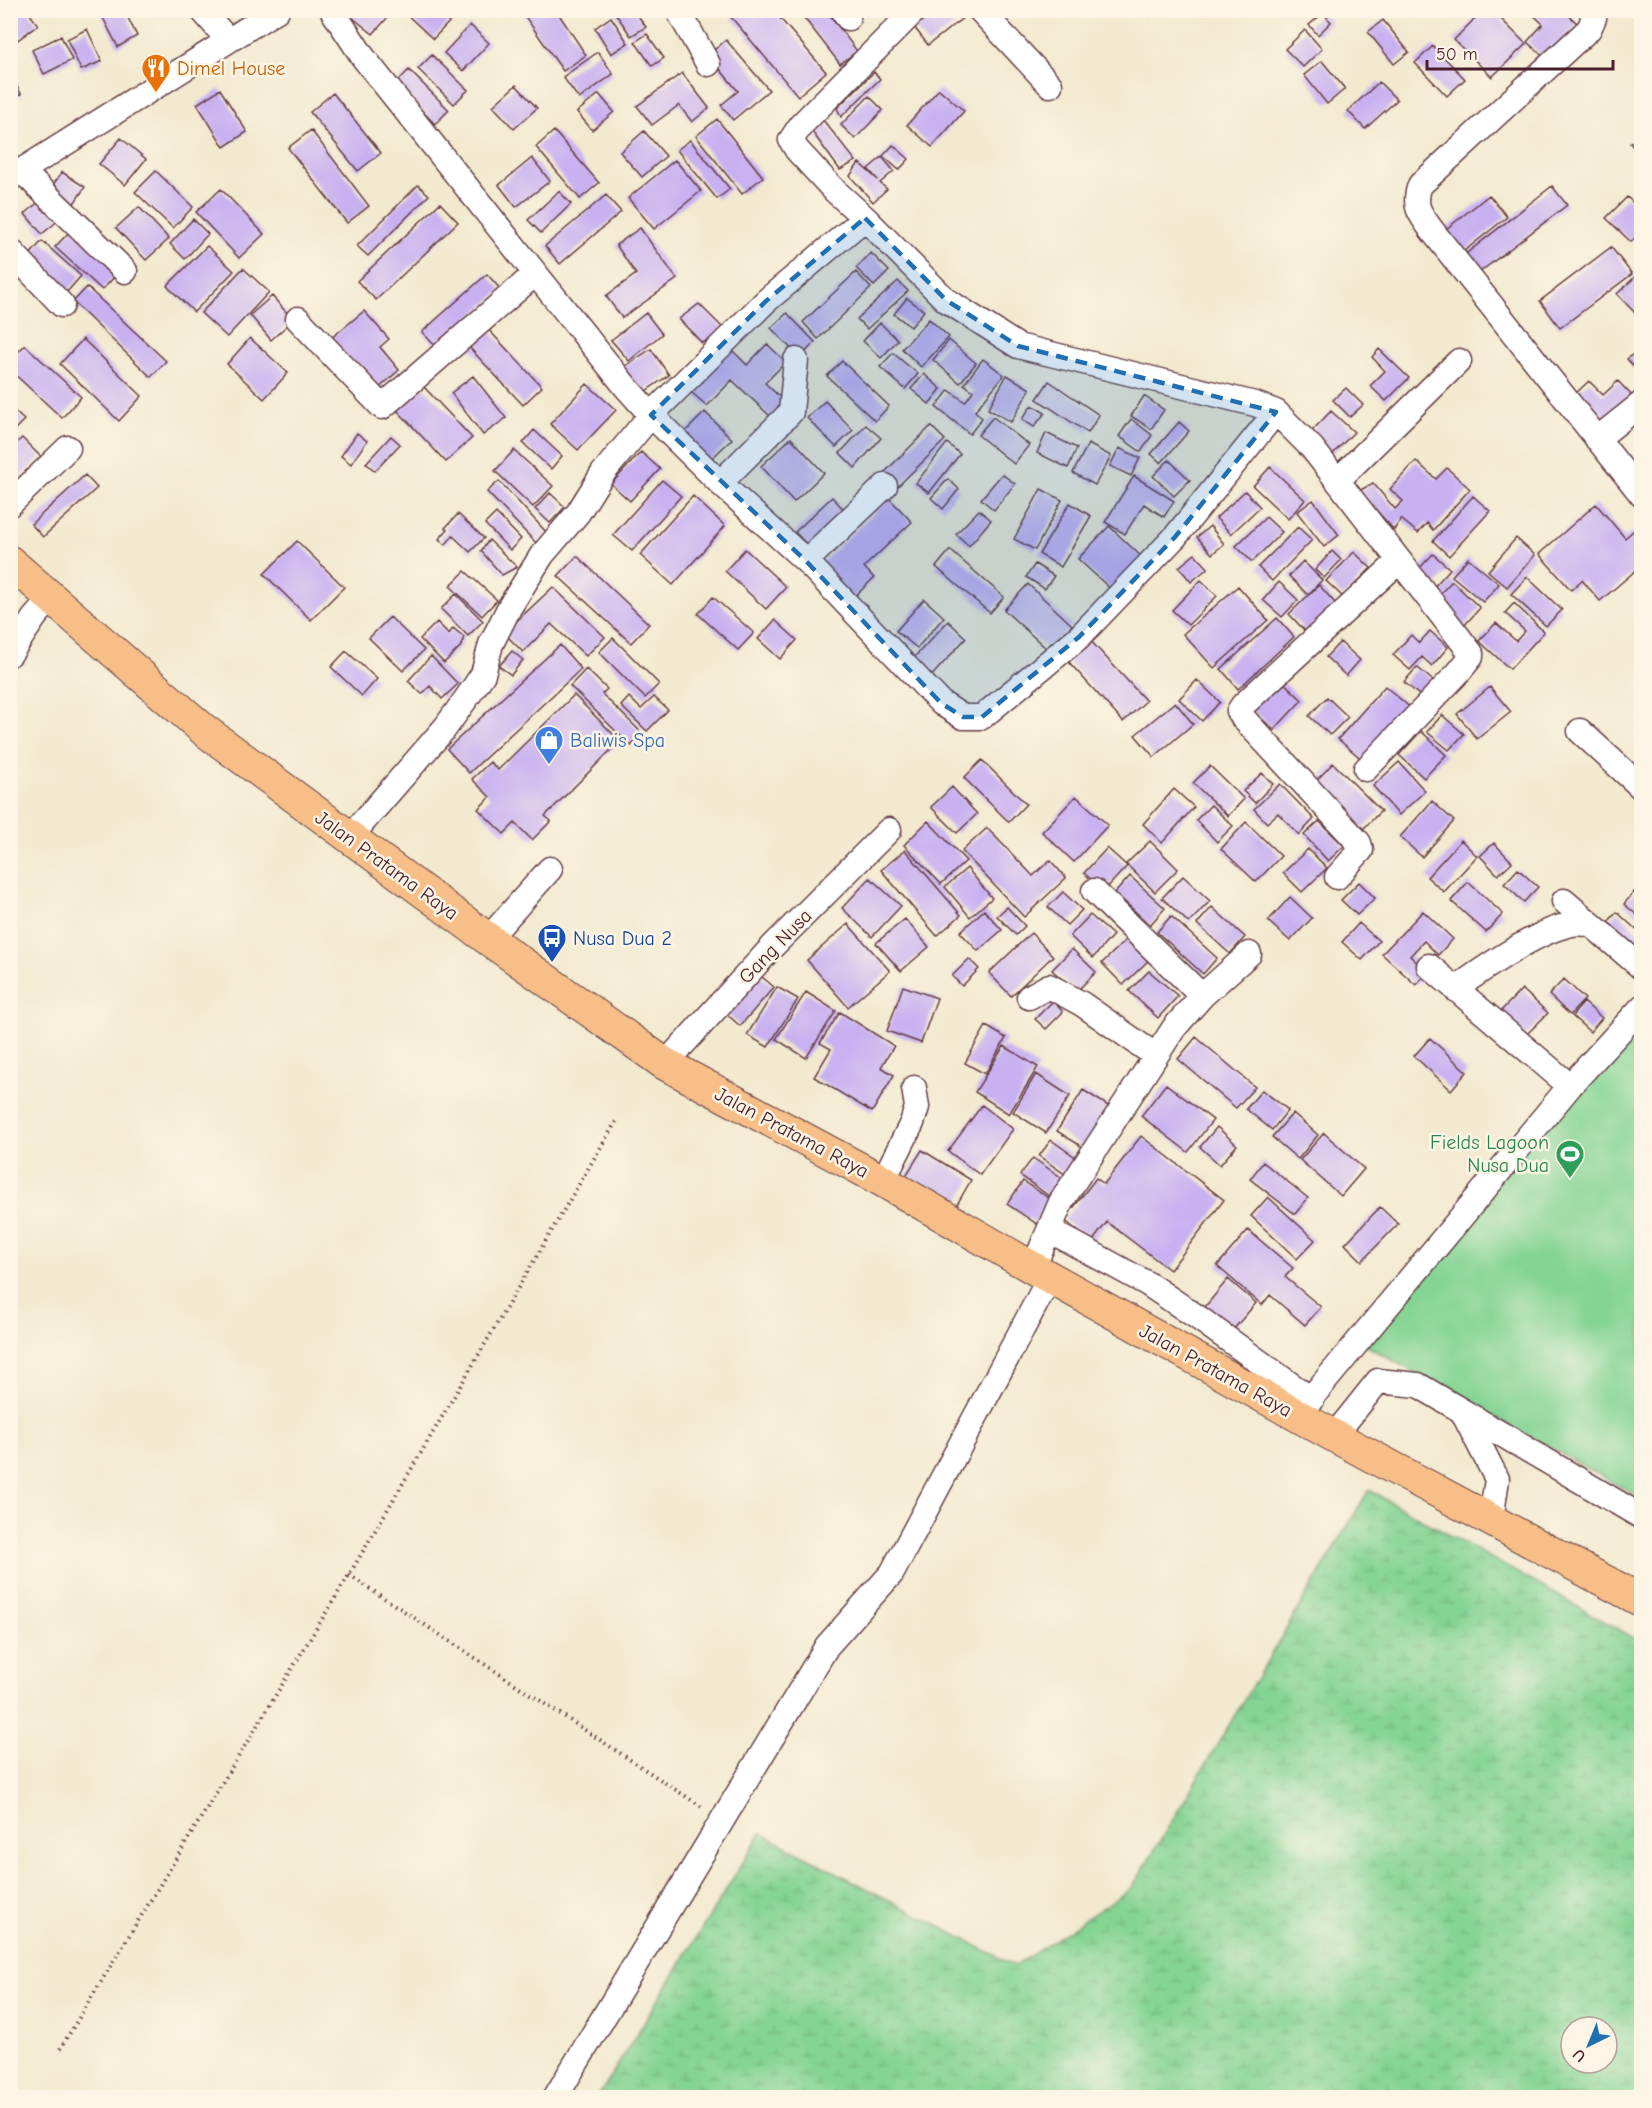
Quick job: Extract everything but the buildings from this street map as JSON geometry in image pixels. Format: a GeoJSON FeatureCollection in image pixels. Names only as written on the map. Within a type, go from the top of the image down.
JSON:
{"type":"FeatureCollection","features":[{"type":"Feature","properties":{"kind":"main road","name":"Jalan Pratama Raya"},"geometry":{"type":"LineString","coordinates":[[10,562],[204,730],[488,939],[665,1064],[883,1181],[1041,1273],[1304,1407],[1334,1436],[1641,1601]]}},
{"type":"Feature","properties":{"kind":"street"},"geometry":{"type":"LineString","coordinates":[[202,10],[228,40]]}},
{"type":"Feature","properties":{"kind":"street"},"geometry":{"type":"LineString","coordinates":[[125,271],[16,175],[277,10]]}},
{"type":"Feature","properties":{"kind":"street"},"geometry":{"type":"LineString","coordinates":[[332,10],[363,57],[626,387],[720,483],[806,561],[941,703],[963,717],[982,717],[1079,637],[1175,537],[1276,412]]}},
{"type":"Feature","properties":{"kind":"street"},"geometry":{"type":"LineString","coordinates":[[678,10],[708,64]]}},
{"type":"Feature","properties":{"kind":"street"},"geometry":{"type":"LineString","coordinates":[[980,10],[1050,86]]}},
{"type":"Feature","properties":{"kind":"street"},"geometry":{"type":"LineString","coordinates":[[1591,10],[1594,18],[1589,29],[1420,185],[1416,196],[1417,208],[1641,495]]}},
{"type":"Feature","properties":{"kind":"street"},"geometry":{"type":"LineString","coordinates":[[914,11],[801,125],[791,140],[797,150],[835,191],[946,300],[1018,346],[1255,404],[1276,412],[1312,448],[1470,649],[1472,655],[1458,673],[1366,769]]}},
{"type":"Feature","properties":{"kind":"street"},"geometry":{"type":"LineString","coordinates":[[349,838],[445,728],[473,689],[483,674],[491,644],[509,608],[542,555],[578,513],[603,473],[651,415],[766,301],[865,218]]}},
{"type":"Feature","properties":{"kind":"street"},"geometry":{"type":"LineString","coordinates":[[10,250],[62,305]]}},
{"type":"Feature","properties":{"kind":"street"},"geometry":{"type":"LineString","coordinates":[[298,319],[382,407],[535,274]]}},
{"type":"Feature","properties":{"kind":"street"},"geometry":{"type":"LineString","coordinates":[[720,483],[791,412],[796,360]]}},
{"type":"Feature","properties":{"kind":"street"},"geometry":{"type":"LineString","coordinates":[[1338,480],[1459,361]]}},
{"type":"Feature","properties":{"kind":"street"},"geometry":{"type":"LineString","coordinates":[[1597,439],[1641,403]]}},
{"type":"Feature","properties":{"kind":"street"},"geometry":{"type":"LineString","coordinates":[[10,504],[68,447]]}},
{"type":"Feature","properties":{"kind":"street"},"geometry":{"type":"LineString","coordinates":[[806,561],[885,486]]}},
{"type":"Feature","properties":{"kind":"street"},"geometry":{"type":"LineString","coordinates":[[1337,877],[1361,850],[1359,843],[1239,711],[1399,561]]}},
{"type":"Feature","properties":{"kind":"street"},"geometry":{"type":"LineString","coordinates":[[10,654],[34,618],[52,597]]}},
{"type":"Feature","properties":{"kind":"street"},"geometry":{"type":"LineString","coordinates":[[1580,731],[1641,788]]}},
{"type":"Feature","properties":{"kind":"street","name":"Gang Nusa"},"geometry":{"type":"LineString","coordinates":[[665,1064],[774,946],[889,830]]}},
{"type":"Feature","properties":{"kind":"street"},"geometry":{"type":"LineString","coordinates":[[488,939],[550,869]]}},
{"type":"Feature","properties":{"kind":"street"},"geometry":{"type":"LineString","coordinates":[[1094,891],[1202,996]]}},
{"type":"Feature","properties":{"kind":"street"},"geometry":{"type":"LineString","coordinates":[[1564,901],[1641,968]]}},
{"type":"Feature","properties":{"kind":"street"},"geometry":{"type":"LineString","coordinates":[[1455,989],[1494,962],[1543,935],[1571,924],[1591,924]]}},
{"type":"Feature","properties":{"kind":"street"},"geometry":{"type":"LineString","coordinates":[[555,2097],[826,1646],[892,1573],[1041,1273],[1049,1230],[1061,1202],[1174,1028],[1202,996],[1249,954]]}},
{"type":"Feature","properties":{"kind":"street"},"geometry":{"type":"LineString","coordinates":[[1429,966],[1570,1086]]}},
{"type":"Feature","properties":{"kind":"street"},"geometry":{"type":"LineString","coordinates":[[1029,997],[1049,986],[1082,1004],[1156,1056]]}},
{"type":"Feature","properties":{"kind":"street"},"geometry":{"type":"LineString","coordinates":[[1049,1230],[1148,1284],[1200,1319],[1304,1407],[1570,1086],[1641,1007]]}},
{"type":"Feature","properties":{"kind":"street"},"geometry":{"type":"LineString","coordinates":[[883,1181],[912,1124],[917,1107],[914,1088]]}},
{"type":"Feature","properties":{"kind":"street"},"geometry":{"type":"LineString","coordinates":[[1334,1436],[1378,1381],[1418,1385],[1641,1516]]}},
{"type":"Feature","properties":{"kind":"street"},"geometry":{"type":"LineString","coordinates":[[1461,1411],[1497,1479],[1491,1520]]}},
{"type":"Feature","properties":{"kind":"path"},"geometry":{"type":"LineString","coordinates":[[60,2049],[349,1575],[618,1118]]}},
{"type":"Feature","properties":{"kind":"path"},"geometry":{"type":"LineString","coordinates":[[349,1575],[722,1820]]}},
{"type":"Feature","properties":{"kind":"highlighted area"},"geometry":{"type":"Polygon","coordinates":[[[865,218],[946,300],[1018,346],[1276,412],[1175,537],[1079,637],[982,717],[963,717],[941,703],[806,561],[651,415],[766,301],[865,218]]]}},
{"type":"Feature","properties":{"kind":"green space","name":"Fields Lagoon Nusa Dua"},"geometry":{"type":"Polygon","coordinates":[[[1641,1018],[1641,1498],[1356,1340],[1641,1018]]]}},
{"type":"Feature","properties":{"kind":"green space"},"geometry":{"type":"Polygon","coordinates":[[[1369,1490],[1641,1642],[1641,2097],[598,2097],[761,1833],[1015,1966],[1132,1888],[1369,1490]]]}},
{"type":"Feature","properties":{"kind":"place","name":"Dimel House"},"geometry":{"type":"Point","coordinates":[156,94]}},
{"type":"Feature","properties":{"kind":"place","name":"Baliwis Spa"},"geometry":{"type":"Point","coordinates":[549,766]}},
{"type":"Feature","properties":{"kind":"place","name":"Nusa Dua 2"},"geometry":{"type":"Point","coordinates":[552,964]}},
{"type":"Feature","properties":{"kind":"place","name":"Fields Lagoon Nusa Dua"},"geometry":{"type":"Point","coordinates":[1570,1180]}}]}
